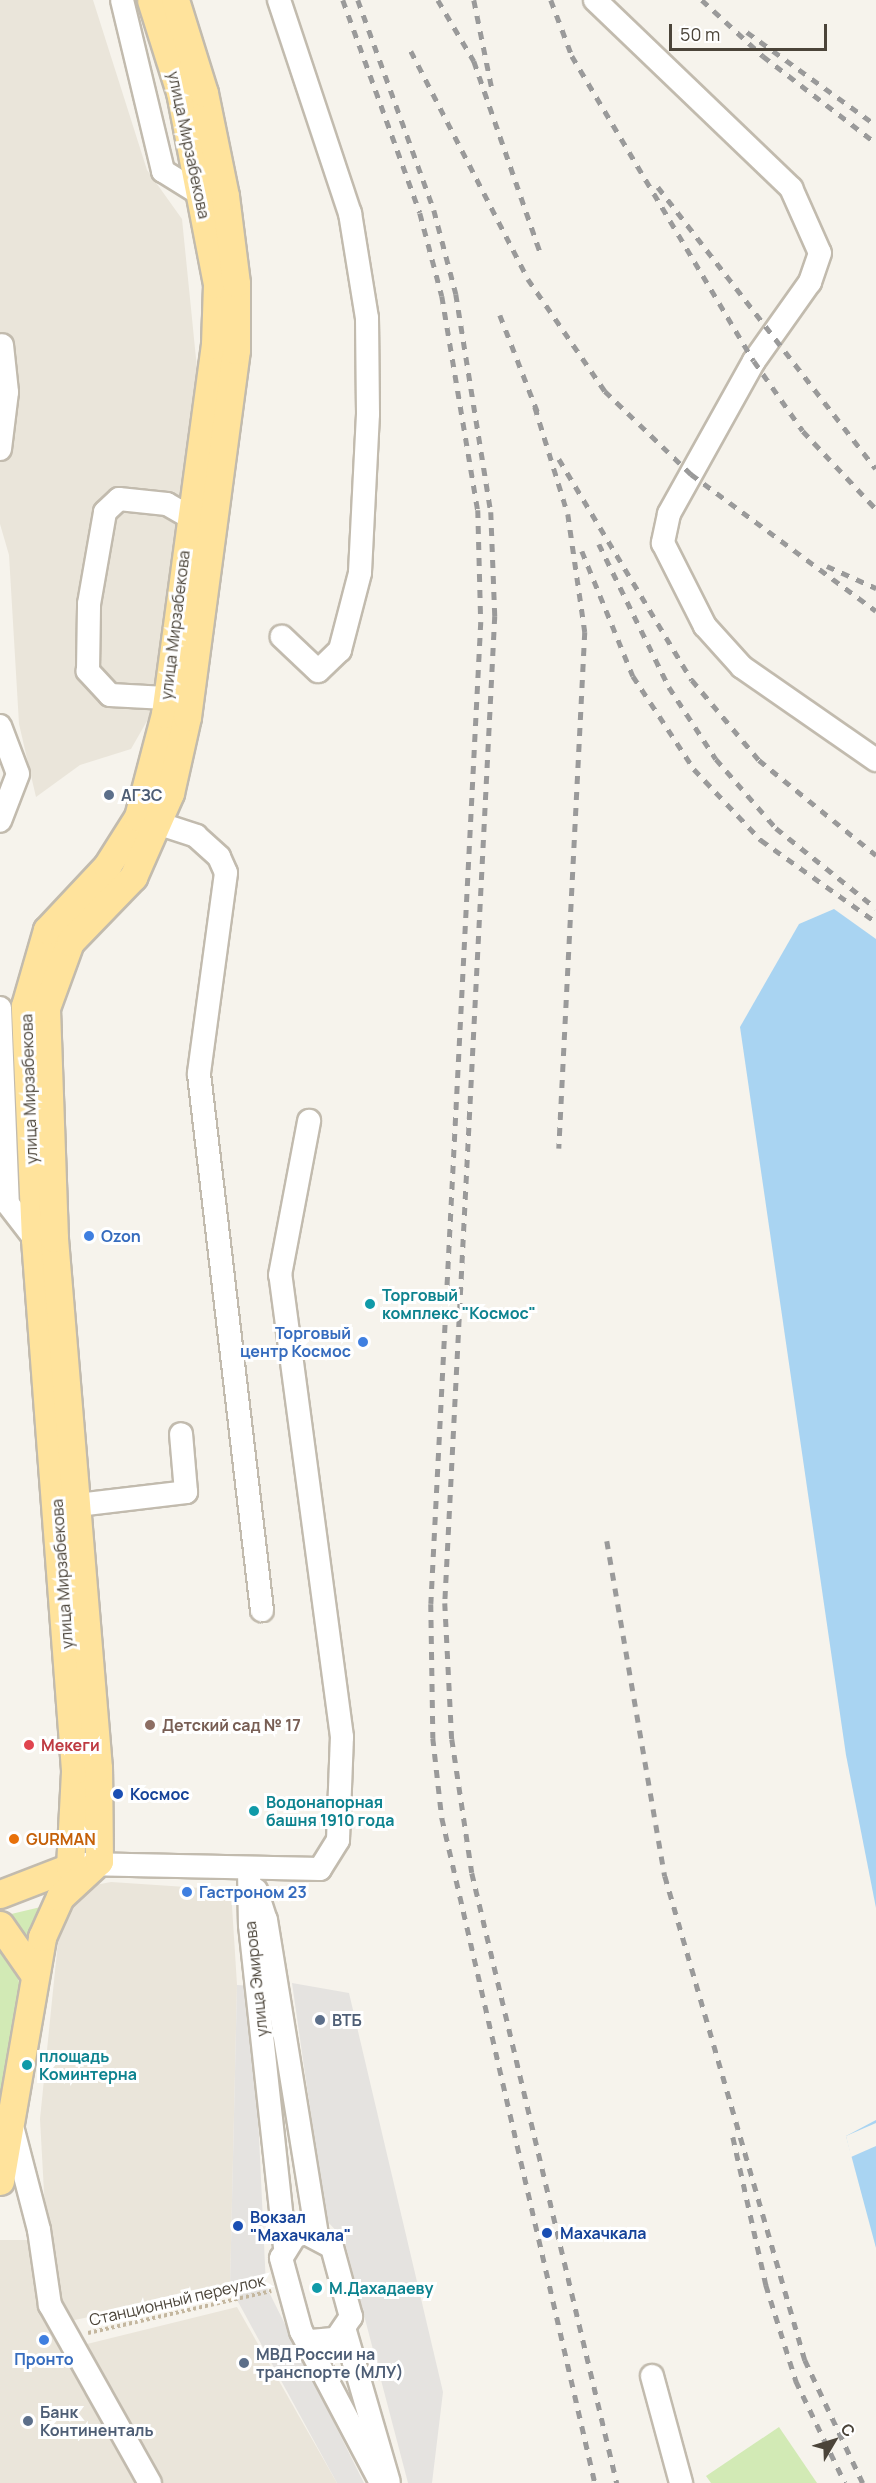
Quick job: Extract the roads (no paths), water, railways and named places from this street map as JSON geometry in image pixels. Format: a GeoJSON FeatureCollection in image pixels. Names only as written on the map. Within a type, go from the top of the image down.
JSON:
{"type":"FeatureCollection","features":[{"type":"Feature","properties":{"kind":"main road","name":"улица Мирзабекова"},"geometry":{"type":"LineString","coordinates":[[99,1861],[98,1768],[68,1507],[26,1006],[47,930],[107,866],[138,817],[166,698],[188,516],[216,335],[218,284],[180,92],[151,0]]}},
{"type":"Feature","properties":{"kind":"main road","name":"улица Мирзабекова"},"geometry":{"type":"LineString","coordinates":[[44,1238],[46,1008],[69,942],[133,877],[160,824],[187,717],[236,350],[236,283],[225,196],[204,93],[175,0]]}},
{"type":"Feature","properties":{"kind":"main road","name":"улица Мирзабекова"},"geometry":{"type":"LineString","coordinates":[[68,1507],[75,1770],[70,1867]]}},
{"type":"Feature","properties":{"kind":"main road"},"geometry":{"type":"LineString","coordinates":[[0,2181],[6,2130],[34,1974],[60,1897],[99,1861]]}},
{"type":"Feature","properties":{"kind":"main road"},"geometry":{"type":"LineString","coordinates":[[0,1894],[70,1867]]}},
{"type":"Feature","properties":{"kind":"main road"},"geometry":{"type":"LineString","coordinates":[[0,1925],[34,1974]]}},
{"type":"Feature","properties":{"kind":"street"},"geometry":{"type":"LineString","coordinates":[[122,0],[164,171],[200,194]]}},
{"type":"Feature","properties":{"kind":"street"},"geometry":{"type":"LineString","coordinates":[[279,0],[350,213],[366,318],[368,414],[360,573],[340,650],[318,670],[282,638]]}},
{"type":"Feature","properties":{"kind":"street"},"geometry":{"type":"LineString","coordinates":[[595,0],[791,188],[820,253],[810,282],[754,362],[669,514],[663,543],[705,626],[742,667],[876,760]]}},
{"type":"Feature","properties":{"kind":"street"},"geometry":{"type":"LineString","coordinates":[[0,449],[7,392],[2,345]]}},
{"type":"Feature","properties":{"kind":"street"},"geometry":{"type":"LineString","coordinates":[[166,698],[110,695],[88,671],[89,604],[105,512],[119,499],[167,504],[188,516]]}},
{"type":"Feature","properties":{"kind":"street"},"geometry":{"type":"LineString","coordinates":[[0,726],[18,774],[0,821]]}},
{"type":"Feature","properties":{"kind":"street"},"geometry":{"type":"LineString","coordinates":[[160,824],[196,836],[219,857],[226,873],[199,1074],[262,1610]]}},
{"type":"Feature","properties":{"kind":"street"},"geometry":{"type":"LineString","coordinates":[[0,1008],[8,1204],[44,1238]]}},
{"type":"Feature","properties":{"kind":"street"},"geometry":{"type":"LineString","coordinates":[[70,1867],[99,1861],[249,1869],[320,1869],[338,1839],[342,1737],[280,1275],[309,1121]]}},
{"type":"Feature","properties":{"kind":"street"},"geometry":{"type":"LineString","coordinates":[[68,1507],[186,1492],[181,1434]]}},
{"type":"Feature","properties":{"kind":"street","name":"улица Эмирова"},"geometry":{"type":"LineString","coordinates":[[249,1869],[266,1920],[317,2234],[332,2247],[351,2317],[345,2331],[389,2483]]}},
{"type":"Feature","properties":{"kind":"street","name":"улица Эмирова"},"geometry":{"type":"LineString","coordinates":[[249,1869],[250,1925],[285,2246],[281,2259],[301,2331],[311,2341],[381,2483]]}},
{"type":"Feature","properties":{"kind":"street"},"geometry":{"type":"LineString","coordinates":[[6,2130],[39,2230],[50,2305],[150,2483]]}},
{"type":"Feature","properties":{"kind":"street"},"geometry":{"type":"LineString","coordinates":[[285,2246],[295,2236],[317,2234]]}},
{"type":"Feature","properties":{"kind":"street"},"geometry":{"type":"LineString","coordinates":[[311,2341],[322,2343],[345,2331]]}},
{"type":"Feature","properties":{"kind":"street"},"geometry":{"type":"LineString","coordinates":[[652,2376],[681,2483]]}},
{"type":"Feature","properties":{"kind":"water"},"geometry":{"type":"Polygon","coordinates":[[[834,909],[876,939],[876,1908],[846,1755],[740,1027],[799,924],[834,909]]]}},
{"type":"Feature","properties":{"kind":"water"},"geometry":{"type":"Polygon","coordinates":[[[876,2120],[876,2248],[846,2136],[876,2120]]]}},
{"type":"Feature","properties":{"kind":"railway"},"geometry":{"type":"LineString","coordinates":[[343,0],[420,213],[442,296],[478,510],[481,622],[431,1604],[433,1738],[442,1818],[595,2483]]}},
{"type":"Feature","properties":{"kind":"railway"},"geometry":{"type":"LineString","coordinates":[[358,0],[434,210],[456,294],[491,512],[495,616],[445,1603],[452,1739],[472,1873],[617,2483]]}},
{"type":"Feature","properties":{"kind":"railway"},"geometry":{"type":"LineString","coordinates":[[438,0],[474,61],[542,257]]}},
{"type":"Feature","properties":{"kind":"railway"},"geometry":{"type":"LineString","coordinates":[[474,0],[493,93]]}},
{"type":"Feature","properties":{"kind":"railway"},"geometry":{"type":"LineString","coordinates":[[551,0],[572,56],[754,361],[803,431],[876,509]]}},
{"type":"Feature","properties":{"kind":"railway"},"geometry":{"type":"LineString","coordinates":[[702,0],[763,56],[876,143]]}},
{"type":"Feature","properties":{"kind":"railway"},"geometry":{"type":"LineString","coordinates":[[747,32],[876,125]]}},
{"type":"Feature","properties":{"kind":"railway"},"geometry":{"type":"LineString","coordinates":[[411,51],[528,279],[605,391],[691,474],[876,611]]}},
{"type":"Feature","properties":{"kind":"railway"},"geometry":{"type":"LineString","coordinates":[[658,187],[876,469]]}},
{"type":"Feature","properties":{"kind":"railway"},"geometry":{"type":"LineString","coordinates":[[500,315],[538,413]]}},
{"type":"Feature","properties":{"kind":"railway"},"geometry":{"type":"LineString","coordinates":[[535,407],[568,514],[585,632],[559,1148]]}},
{"type":"Feature","properties":{"kind":"railway"},"geometry":{"type":"LineString","coordinates":[[559,459],[692,680],[759,760],[876,855]]}},
{"type":"Feature","properties":{"kind":"railway"},"geometry":{"type":"LineString","coordinates":[[599,544],[669,687],[716,759],[776,828],[876,908]]}},
{"type":"Feature","properties":{"kind":"railway"},"geometry":{"type":"LineString","coordinates":[[582,551],[633,676],[694,769],[761,840],[876,922]]}},
{"type":"Feature","properties":{"kind":"railway"},"geometry":{"type":"LineString","coordinates":[[827,566],[876,588]]}},
{"type":"Feature","properties":{"kind":"railway"},"geometry":{"type":"LineString","coordinates":[[607,1541],[665,1876],[805,2360],[863,2483]]}},
{"type":"Feature","properties":{"kind":"railway"},"geometry":{"type":"LineString","coordinates":[[733,2137],[766,2285],[796,2381],[845,2483]]}},
{"type":"Feature","properties":{"kind":"place","name":"АГЗС"},"geometry":{"type":"Point","coordinates":[109,795]}},
{"type":"Feature","properties":{"kind":"place","name":"Ozon"},"geometry":{"type":"Point","coordinates":[89,1236]}},
{"type":"Feature","properties":{"kind":"place","name":"Торговый комплекс \"Космос\""},"geometry":{"type":"Point","coordinates":[370,1304]}},
{"type":"Feature","properties":{"kind":"place","name":"Торговый центр Космос"},"geometry":{"type":"Point","coordinates":[363,1342]}},
{"type":"Feature","properties":{"kind":"place","name":"Детский сад № 17"},"geometry":{"type":"Point","coordinates":[150,1725]}},
{"type":"Feature","properties":{"kind":"place","name":"Мекеги"},"geometry":{"type":"Point","coordinates":[29,1745]}},
{"type":"Feature","properties":{"kind":"place","name":"Космос"},"geometry":{"type":"Point","coordinates":[118,1794]}},
{"type":"Feature","properties":{"kind":"place","name":"Водонапорная башня 1910 года"},"geometry":{"type":"Point","coordinates":[254,1811]}},
{"type":"Feature","properties":{"kind":"place","name":"GURMAN"},"geometry":{"type":"Point","coordinates":[14,1839]}},
{"type":"Feature","properties":{"kind":"place","name":"Гастроном 23"},"geometry":{"type":"Point","coordinates":[187,1892]}},
{"type":"Feature","properties":{"kind":"place","name":"ВТБ"},"geometry":{"type":"Point","coordinates":[320,2020]}},
{"type":"Feature","properties":{"kind":"place","name":"площадь Коминтерна"},"geometry":{"type":"Point","coordinates":[27,2065]}},
{"type":"Feature","properties":{"kind":"place","name":"Вокзал \"Махачкала\""},"geometry":{"type":"Point","coordinates":[238,2226]}},
{"type":"Feature","properties":{"kind":"place","name":"Махачкала"},"geometry":{"type":"Point","coordinates":[547,2233]}},
{"type":"Feature","properties":{"kind":"place","name":"М.Дахадаеву"},"geometry":{"type":"Point","coordinates":[317,2288]}},
{"type":"Feature","properties":{"kind":"place","name":"Пронто"},"geometry":{"type":"Point","coordinates":[44,2340]}},
{"type":"Feature","properties":{"kind":"place","name":"МВД России на транспорте (МЛУ)"},"geometry":{"type":"Point","coordinates":[244,2363]}},
{"type":"Feature","properties":{"kind":"place","name":"Банк Континенталь"},"geometry":{"type":"Point","coordinates":[28,2421]}}]}
